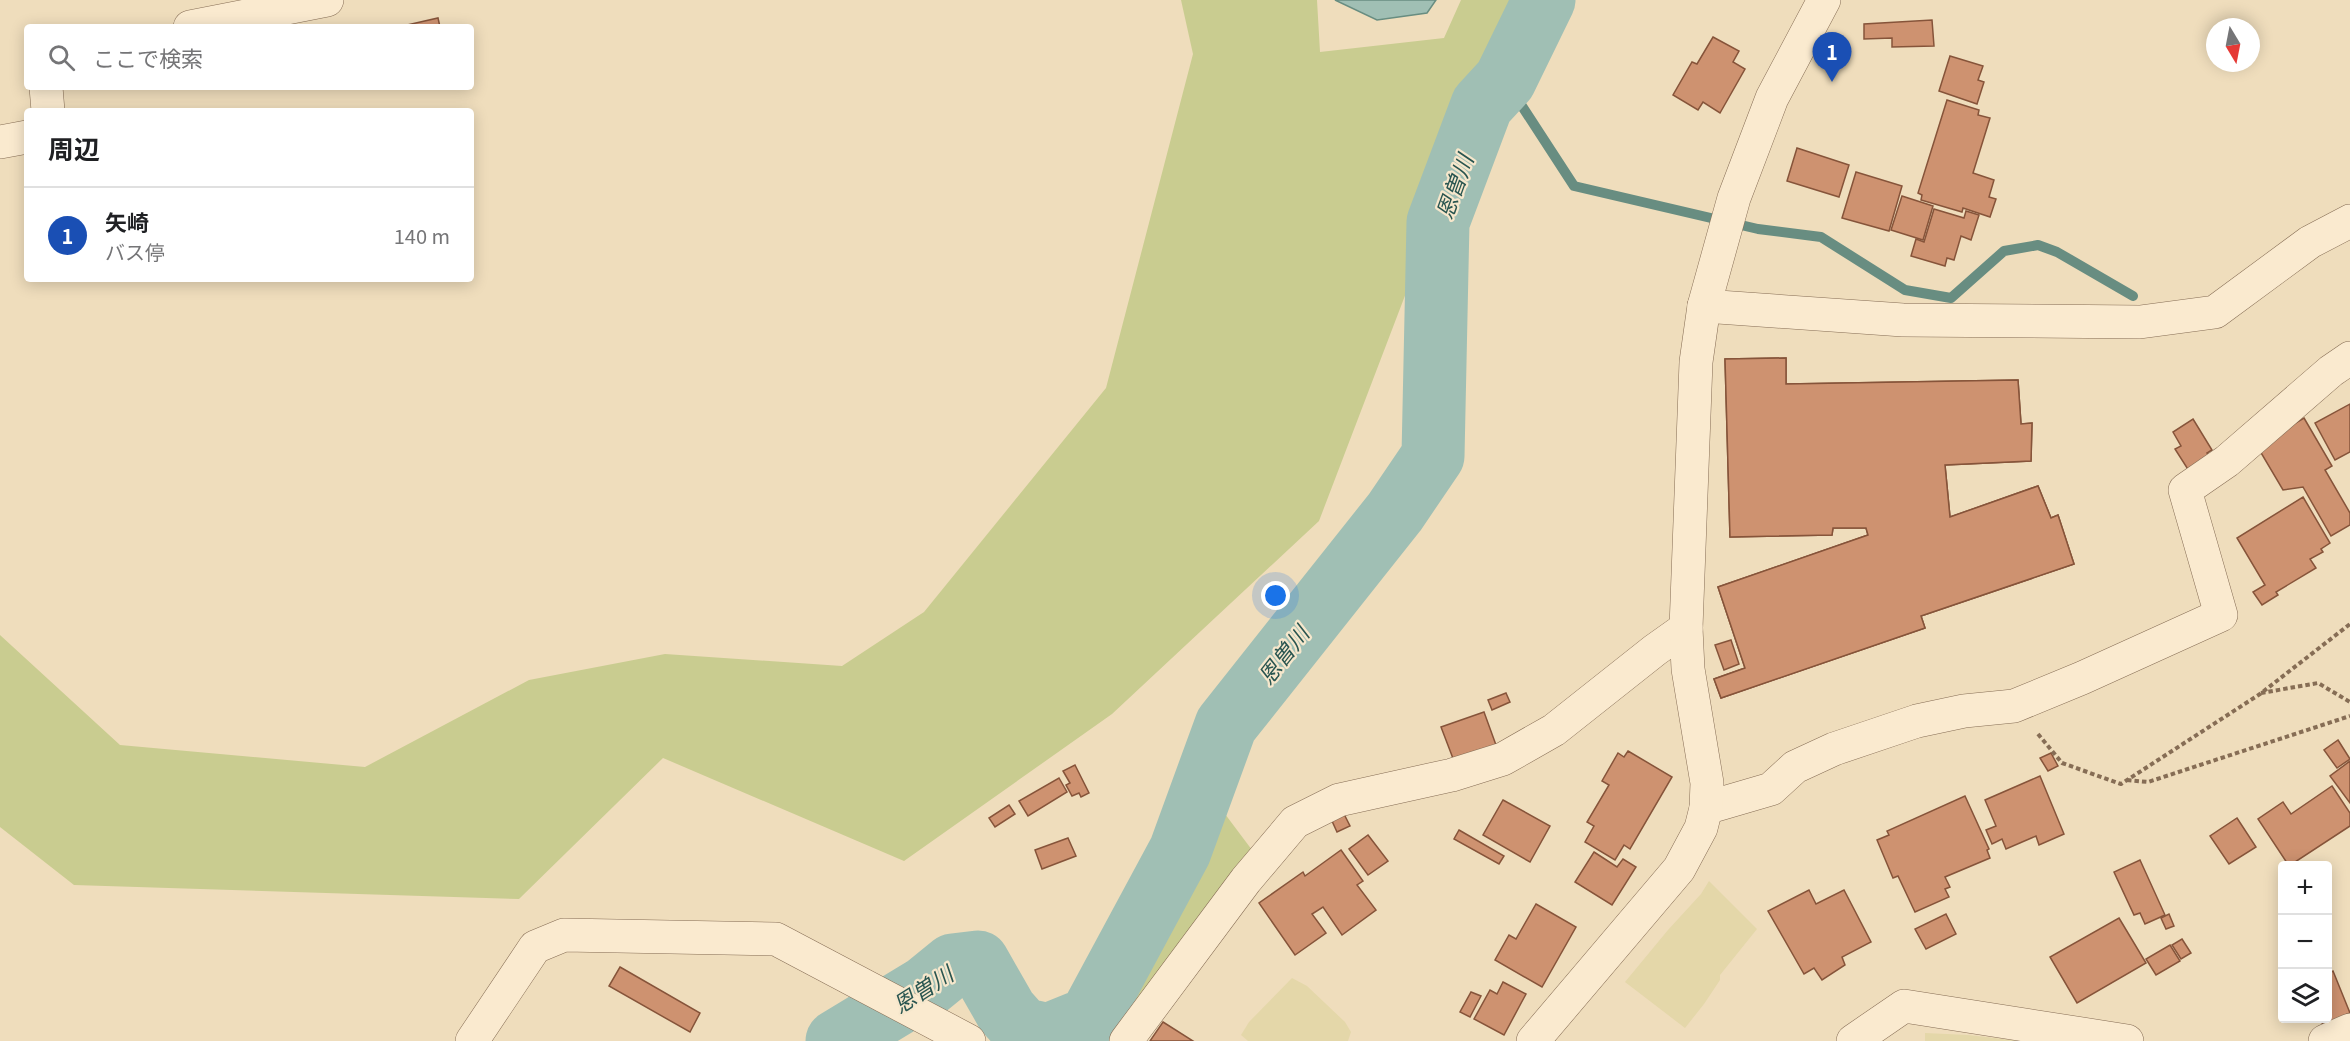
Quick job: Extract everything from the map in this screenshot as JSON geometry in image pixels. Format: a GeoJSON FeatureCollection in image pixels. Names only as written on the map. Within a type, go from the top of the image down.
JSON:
{"type":"FeatureCollection","features":[{"type":"Feature","properties":{"kind":"street"},"geometry":{"type":"LineString","coordinates":[[205,24],[327,0]]}},
{"type":"Feature","properties":{"kind":"street"},"geometry":{"type":"LineString","coordinates":[[1533,1041],[1679,869],[1701,828],[1706,808],[1707,783],[1688,669],[1686,628],[1696,362],[1704,306],[1734,198],[1772,98],[1824,0]]}},
{"type":"Feature","properties":{"kind":"street"},"geometry":{"type":"LineString","coordinates":[[46,90],[48,108]]}},
{"type":"Feature","properties":{"kind":"street"},"geometry":{"type":"LineString","coordinates":[[0,142],[24,138]]}},
{"type":"Feature","properties":{"kind":"street"},"geometry":{"type":"LineString","coordinates":[[1704,306],[1903,320],[2140,322],[2215,312],[2310,242],[2350,221]]}},
{"type":"Feature","properties":{"kind":"street"},"geometry":{"type":"LineString","coordinates":[[1706,808],[1771,789],[1795,767],[1834,748],[1917,722],[1964,711],[2014,706],[2221,615],[2185,490],[2227,461],[2331,371],[2350,358]]}},
{"type":"Feature","properties":{"kind":"street"},"geometry":{"type":"LineString","coordinates":[[1126,1041],[1246,880],[1295,822],[1339,800],[1452,775],[1503,759],[1554,730],[1686,628]]}},
{"type":"Feature","properties":{"kind":"street"},"geometry":{"type":"LineString","coordinates":[[472,1041],[535,947],[564,935],[776,939],[969,1041]]}},
{"type":"Feature","properties":{"kind":"street"},"geometry":{"type":"LineString","coordinates":[[1853,1041],[1904,1006],[2127,1041]]}},
{"type":"Feature","properties":{"kind":"street"},"geometry":{"type":"LineString","coordinates":[[2325,1041],[2350,1030]]}},
{"type":"Feature","properties":{"kind":"path"},"geometry":{"type":"LineString","coordinates":[[2014,706],[2062,763],[2121,784],[2260,694],[2350,624]]}},
{"type":"Feature","properties":{"kind":"path"},"geometry":{"type":"LineString","coordinates":[[2260,694],[2318,683],[2350,702]]}},
{"type":"Feature","properties":{"kind":"path"},"geometry":{"type":"LineString","coordinates":[[2127,780],[2148,782],[2350,716]]}},
{"type":"Feature","properties":{"kind":"shaded area"},"geometry":{"type":"Polygon","coordinates":[[[1709,881],[1757,929],[1720,975],[1720,980],[1685,1028],[1625,982],[1701,894],[1709,881]]]}},
{"type":"Feature","properties":{"kind":"shaded area"},"geometry":{"type":"Polygon","coordinates":[[[1292,978],[1307,986],[1345,1022],[1351,1032],[1348,1041],[1248,1041],[1241,1035],[1249,1022],[1292,978]]]}},
{"type":"Feature","properties":{"kind":"shaded area"},"geometry":{"type":"Polygon","coordinates":[[[1925,1033],[1968,1035],[2021,1041],[1925,1041],[1925,1033]]]}},
{"type":"Feature","properties":{"kind":"green space"},"geometry":{"type":"Polygon","coordinates":[[[1181,0],[1317,0],[1320,52],[1444,38],[1461,0],[1512,0],[1501,44],[1319,521],[1112,714],[904,861],[663,758],[519,899],[74,885],[0,827],[0,635],[120,745],[365,767],[529,680],[665,654],[842,666],[924,612],[1106,388],[1193,54],[1181,0]]]}},
{"type":"Feature","properties":{"kind":"green space"},"geometry":{"type":"Polygon","coordinates":[[[1213,798],[1252,850],[1110,1041],[1083,1041],[1101,1020],[1178,881],[1189,875],[1213,798]]]}},
{"type":"Feature","properties":{"kind":"water"},"geometry":{"type":"Polygon","coordinates":[[[1335,0],[1436,0],[1427,13],[1377,20],[1335,0]]]}},
{"type":"Feature","properties":{"kind":"building"},"geometry":{"type":"Polygon","coordinates":[[[438,18],[439,24],[411,24],[438,18]]]}},
{"type":"Feature","properties":{"kind":"building"},"geometry":{"type":"Polygon","coordinates":[[[1932,20],[1934,46],[1892,47],[1892,38],[1864,39],[1864,24],[1932,20]]]}},
{"type":"Feature","properties":{"kind":"building"},"geometry":{"type":"Polygon","coordinates":[[[1713,37],[1739,51],[1733,62],[1745,69],[1720,113],[1703,102],[1698,110],[1673,95],[1692,62],[1697,64],[1713,37]]]}},
{"type":"Feature","properties":{"kind":"building"},"geometry":{"type":"Polygon","coordinates":[[[1950,56],[1983,66],[1978,80],[1984,82],[1977,104],[1939,91],[1950,56]]]}},
{"type":"Feature","properties":{"kind":"building"},"geometry":{"type":"Polygon","coordinates":[[[1947,100],[1979,110],[1978,115],[1990,118],[1973,173],[1994,180],[1989,197],[1996,199],[1990,217],[1963,208],[1962,212],[1921,200],[1922,195],[1918,193],[1947,100]]]}},
{"type":"Feature","properties":{"kind":"building"},"geometry":{"type":"Polygon","coordinates":[[[1797,148],[1849,165],[1839,197],[1787,181],[1797,148]]]}},
{"type":"Feature","properties":{"kind":"building"},"geometry":{"type":"Polygon","coordinates":[[[1856,172],[1902,186],[1889,231],[1842,218],[1856,172]]]}},
{"type":"Feature","properties":{"kind":"building"},"geometry":{"type":"Polygon","coordinates":[[[1902,196],[1933,206],[1923,240],[1891,230],[1902,196]]]}},
{"type":"Feature","properties":{"kind":"building"},"geometry":{"type":"Polygon","coordinates":[[[1934,209],[1964,218],[1966,211],[1979,215],[1971,240],[1961,236],[1954,260],[1947,258],[1945,266],[1911,256],[1916,239],[1924,242],[1934,209]]]}},
{"type":"Feature","properties":{"kind":"building"},"geometry":{"type":"Polygon","coordinates":[[[1786,358],[1786,384],[2018,380],[2021,424],[2032,423],[2031,461],[1945,465],[1950,517],[2038,486],[2051,518],[2058,515],[2074,564],[1921,616],[1925,628],[1721,698],[1714,679],[1745,668],[1718,587],[1868,535],[1866,528],[1833,528],[1832,535],[1730,537],[1725,359],[1786,358]],[[1786,447],[1787,493],[1886,489],[1886,472],[1797,467],[1796,447],[1786,447]]]}},
{"type":"Feature","properties":{"kind":"building"},"geometry":{"type":"Polygon","coordinates":[[[1786,358],[1786,384],[2018,380],[2021,424],[2032,423],[2031,461],[1945,465],[1950,517],[2038,486],[2051,518],[2058,515],[2074,564],[1921,616],[1925,628],[1721,698],[1714,679],[1745,668],[1718,587],[1868,535],[1866,528],[1833,528],[1832,535],[1730,537],[1725,359],[1786,358]]]}},
{"type":"Feature","properties":{"kind":"building"},"geometry":{"type":"Polygon","coordinates":[[[2350,404],[2350,452],[2335,460],[2315,423],[2350,404]]]}},
{"type":"Feature","properties":{"kind":"building"},"geometry":{"type":"Polygon","coordinates":[[[2304,418],[2332,466],[2325,470],[2350,513],[2350,525],[2331,536],[2303,487],[2283,490],[2257,446],[2304,418]]]}},
{"type":"Feature","properties":{"kind":"building"},"geometry":{"type":"Polygon","coordinates":[[[2193,419],[2212,450],[2207,453],[2210,458],[2189,471],[2175,449],[2181,446],[2173,432],[2193,419]]]}},
{"type":"Feature","properties":{"kind":"building"},"geometry":{"type":"Polygon","coordinates":[[[2303,497],[2330,543],[2321,549],[2323,552],[2310,559],[2316,568],[2276,592],[2278,595],[2262,605],[2253,592],[2265,585],[2237,538],[2303,497]]]}},
{"type":"Feature","properties":{"kind":"building"},"geometry":{"type":"Polygon","coordinates":[[[1731,640],[1739,664],[1724,670],[1715,645],[1731,640]]]}},
{"type":"Feature","properties":{"kind":"building"},"geometry":{"type":"Polygon","coordinates":[[[1506,693],[1510,702],[1492,710],[1488,700],[1506,693]]]}},
{"type":"Feature","properties":{"kind":"building"},"geometry":{"type":"Polygon","coordinates":[[[1484,712],[1496,745],[1454,761],[1441,727],[1484,712]]]}},
{"type":"Feature","properties":{"kind":"building"},"geometry":{"type":"Polygon","coordinates":[[[2338,740],[2350,759],[2337,768],[2324,750],[2338,740]]]}},
{"type":"Feature","properties":{"kind":"building"},"geometry":{"type":"Polygon","coordinates":[[[1628,751],[1672,777],[1630,849],[1624,845],[1615,860],[1585,842],[1594,826],[1587,822],[1609,785],[1602,781],[1618,753],[1624,757],[1628,751]]]}},
{"type":"Feature","properties":{"kind":"building"},"geometry":{"type":"Polygon","coordinates":[[[2051,753],[2058,766],[2048,771],[2040,758],[2051,753]]]}},
{"type":"Feature","properties":{"kind":"building"},"geometry":{"type":"Polygon","coordinates":[[[2350,761],[2350,803],[2330,776],[2350,761]]]}},
{"type":"Feature","properties":{"kind":"building"},"geometry":{"type":"Polygon","coordinates":[[[1075,765],[1089,793],[1081,797],[1079,793],[1072,796],[1066,785],[1070,783],[1063,771],[1075,765]]]}},
{"type":"Feature","properties":{"kind":"building"},"geometry":{"type":"Polygon","coordinates":[[[2040,776],[2064,834],[2039,845],[2036,836],[2006,849],[2002,839],[1992,844],[1986,830],[1996,826],[1985,800],[2040,776]]]}},
{"type":"Feature","properties":{"kind":"building"},"geometry":{"type":"Polygon","coordinates":[[[1059,778],[1067,792],[1028,816],[1019,801],[1059,778]]]}},
{"type":"Feature","properties":{"kind":"building"},"geometry":{"type":"Polygon","coordinates":[[[2332,786],[2350,813],[2350,826],[2297,861],[2286,861],[2258,819],[2283,802],[2291,814],[2332,786]]]}},
{"type":"Feature","properties":{"kind":"building"},"geometry":{"type":"Polygon","coordinates":[[[1965,796],[1989,849],[1987,850],[1990,858],[1945,877],[1950,887],[1945,889],[1949,897],[1915,912],[1898,876],[1893,878],[1877,840],[1889,835],[1887,831],[1965,796]]]}},
{"type":"Feature","properties":{"kind":"building"},"geometry":{"type":"Polygon","coordinates":[[[1503,800],[1550,826],[1530,862],[1483,835],[1503,800]]]}},
{"type":"Feature","properties":{"kind":"building"},"geometry":{"type":"Polygon","coordinates":[[[1009,805],[1015,814],[995,827],[989,818],[1009,805]]]}},
{"type":"Feature","properties":{"kind":"building"},"geometry":{"type":"Polygon","coordinates":[[[1344,814],[1350,826],[1337,832],[1332,821],[1344,814]]]}},
{"type":"Feature","properties":{"kind":"building"},"geometry":{"type":"Polygon","coordinates":[[[2237,818],[2256,847],[2229,864],[2210,836],[2237,818]]]}},
{"type":"Feature","properties":{"kind":"building"},"geometry":{"type":"Polygon","coordinates":[[[1459,830],[1504,856],[1499,864],[1454,839],[1459,830]]]}},
{"type":"Feature","properties":{"kind":"building"},"geometry":{"type":"Polygon","coordinates":[[[1368,835],[1388,861],[1368,875],[1349,849],[1368,835]]]}},
{"type":"Feature","properties":{"kind":"building"},"geometry":{"type":"Polygon","coordinates":[[[1068,838],[1076,856],[1042,869],[1035,850],[1068,838]]]}},
{"type":"Feature","properties":{"kind":"building"},"geometry":{"type":"Polygon","coordinates":[[[1341,850],[1363,881],[1357,885],[1376,910],[1342,935],[1323,907],[1312,914],[1326,933],[1295,955],[1259,903],[1303,872],[1305,876],[1341,850]]]}},
{"type":"Feature","properties":{"kind":"building"},"geometry":{"type":"Polygon","coordinates":[[[1594,852],[1617,867],[1623,859],[1636,867],[1612,905],[1575,882],[1594,852]]]}},
{"type":"Feature","properties":{"kind":"building"},"geometry":{"type":"Polygon","coordinates":[[[2140,860],[2165,915],[2145,924],[2140,913],[2134,915],[2114,872],[2140,860]]]}},
{"type":"Feature","properties":{"kind":"building"},"geometry":{"type":"Polygon","coordinates":[[[1809,890],[1816,904],[1844,890],[1871,942],[1842,957],[1845,965],[1822,980],[1814,968],[1804,974],[1768,911],[1809,890]]]}},
{"type":"Feature","properties":{"kind":"building"},"geometry":{"type":"Polygon","coordinates":[[[1536,904],[1576,927],[1542,987],[1495,960],[1509,935],[1516,939],[1536,904]]]}},
{"type":"Feature","properties":{"kind":"building"},"geometry":{"type":"Polygon","coordinates":[[[1946,914],[1956,934],[1926,949],[1915,929],[1946,914]]]}},
{"type":"Feature","properties":{"kind":"building"},"geometry":{"type":"Polygon","coordinates":[[[2169,914],[2174,926],[2166,929],[2161,918],[2169,914]]]}},
{"type":"Feature","properties":{"kind":"building"},"geometry":{"type":"Polygon","coordinates":[[[2119,918],[2146,963],[2077,1003],[2050,957],[2119,918]]]}},
{"type":"Feature","properties":{"kind":"building"},"geometry":{"type":"Polygon","coordinates":[[[2182,939],[2191,953],[2181,959],[2172,945],[2182,939]]]}},
{"type":"Feature","properties":{"kind":"building"},"geometry":{"type":"Polygon","coordinates":[[[2170,945],[2180,961],[2156,975],[2146,959],[2170,945]]]}},
{"type":"Feature","properties":{"kind":"building"},"geometry":{"type":"Polygon","coordinates":[[[620,967],[700,1013],[690,1032],[609,986],[620,967]]]}},
{"type":"Feature","properties":{"kind":"building"},"geometry":{"type":"Polygon","coordinates":[[[2332,972],[2350,1013],[2332,1021],[2332,972]]]}},
{"type":"Feature","properties":{"kind":"building"},"geometry":{"type":"Polygon","coordinates":[[[1503,982],[1526,994],[1504,1035],[1474,1019],[1490,990],[1497,994],[1503,982]]]}},
{"type":"Feature","properties":{"kind":"building"},"geometry":{"type":"Polygon","coordinates":[[[1471,992],[1481,996],[1470,1017],[1460,1012],[1471,992]]]}},
{"type":"Feature","properties":{"kind":"building"},"geometry":{"type":"Polygon","coordinates":[[[1163,1022],[1193,1041],[1150,1041],[1163,1022]]]}},
{"type":"Feature","properties":{"kind":"waterway","name":"恩曽川"},"geometry":{"type":"LineString","coordinates":[[837,1041],[926,987],[953,965],[978,962],[1006,1011],[1022,1029],[1048,1035],[1090,1018],[1180,851],[1226,725],[1395,512],[1433,456],[1438,222],[1482,105],[1505,80],[1544,0]]}},
{"type":"Feature","properties":{"kind":"waterway"},"geometry":{"type":"LineString","coordinates":[[1505,80],[1574,186],[1758,229],[1821,237],[1905,290],[1951,298],[2004,251],[2038,245],[2057,252],[2133,296]]}},
{"type":"Feature","properties":{"kind":"place","name":"矢崎"},"geometry":{"type":"Point","coordinates":[1832,82]}}]}
